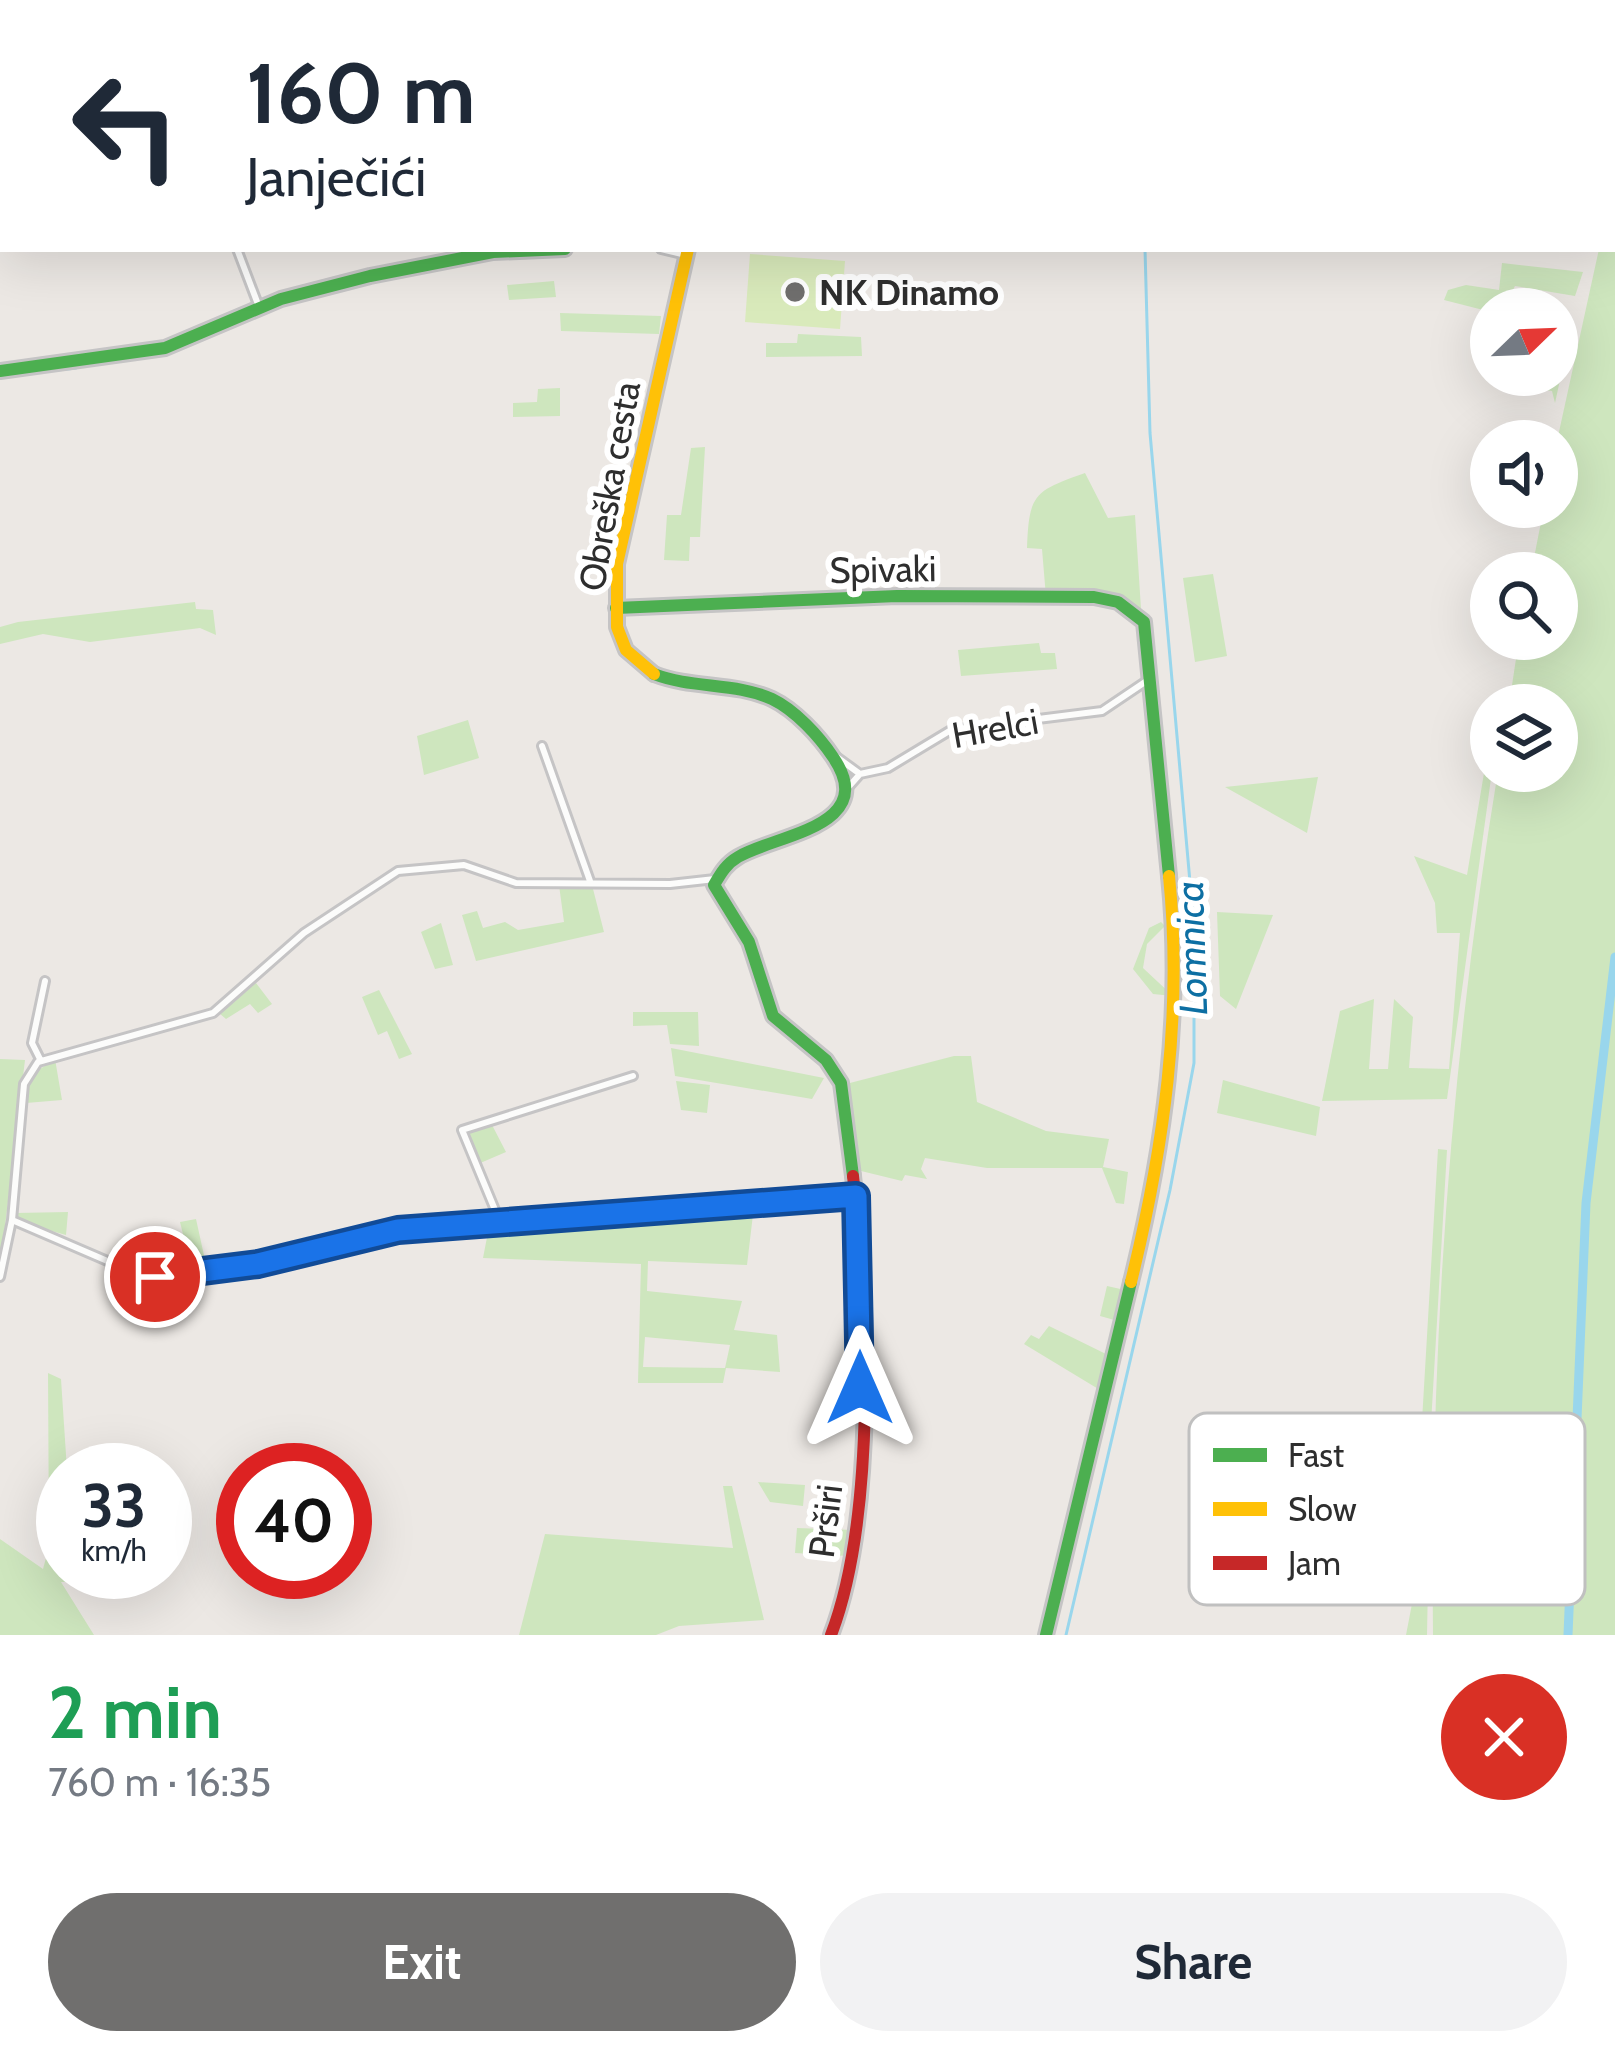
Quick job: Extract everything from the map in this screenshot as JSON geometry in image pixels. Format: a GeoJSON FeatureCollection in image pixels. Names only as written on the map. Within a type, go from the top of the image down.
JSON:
{"type":"FeatureCollection","features":[{"type":"Feature","properties":{"kind":"street"},"geometry":{"type":"LineString","coordinates":[[238,252],[259,307]]}},
{"type":"Feature","properties":{"kind":"street"},"geometry":{"type":"LineString","coordinates":[[0,371],[165,348],[259,307],[325,286],[488,252]]}},
{"type":"Feature","properties":{"kind":"street","name":"Obreška cesta"},"geometry":{"type":"LineString","coordinates":[[687,252],[617,569],[620,637],[638,662],[693,686],[771,699],[833,754]]}},
{"type":"Feature","properties":{"kind":"street","name":"Spivaki"},"geometry":{"type":"LineString","coordinates":[[616,608],[898,596],[1094,597],[1118,602],[1144,622],[1150,677]]}},
{"type":"Feature","properties":{"kind":"street"},"geometry":{"type":"LineString","coordinates":[[1046,1635],[1149,1209],[1171,1079],[1176,946],[1150,677]]}},
{"type":"Feature","properties":{"kind":"street","name":"Hrelci"},"geometry":{"type":"LineString","coordinates":[[844,793],[860,774],[888,768],[960,728],[1102,711],[1150,677]]}},
{"type":"Feature","properties":{"kind":"street"},"geometry":{"type":"LineString","coordinates":[[542,746],[590,881]]}},
{"type":"Feature","properties":{"kind":"street"},"geometry":{"type":"LineString","coordinates":[[833,754],[860,774]]}},
{"type":"Feature","properties":{"kind":"street"},"geometry":{"type":"LineString","coordinates":[[0,1277],[12,1220],[24,1084],[28,1070],[41,1061],[158,1032],[225,1007],[304,933],[398,871],[456,864],[510,882],[670,884],[715,879],[748,853],[819,825],[837,809],[844,793],[833,754]]}},
{"type":"Feature","properties":{"kind":"street"},"geometry":{"type":"LineString","coordinates":[[12,1220],[140,1275],[176,1277],[258,1264],[374,1234],[856,1196],[837,1074],[773,1016],[749,942],[720,903],[715,879]]}},
{"type":"Feature","properties":{"kind":"street"},"geometry":{"type":"LineString","coordinates":[[41,1061],[32,1043],[46,981]]}},
{"type":"Feature","properties":{"kind":"street"},"geometry":{"type":"LineString","coordinates":[[500,1222],[462,1130],[632,1076]]}},
{"type":"Feature","properties":{"kind":"street","name":"Prširi"},"geometry":{"type":"LineString","coordinates":[[831,1635],[843,1609],[861,1503],[856,1196]]}},
{"type":"Feature","properties":{"kind":"green space"},"geometry":{"type":"Polygon","coordinates":[[[1598,252],[1615,252],[1615,1635],[1433,1635],[1433,1605],[1585,1605],[1585,1413],[1435,1413],[1456,1093],[1495,792],[1578,792],[1578,684],[1512,684],[1516,660],[1578,660],[1578,552],[1535,552],[1540,528],[1578,528],[1578,420],[1562,420],[1567,396],[1578,396],[1578,345],[1598,252]]]}},
{"type":"Feature","properties":{"kind":"green space","name":"NK Dinamo"},"geometry":{"type":"Polygon","coordinates":[[[750,254],[845,261],[840,329],[745,322],[750,254]]]}},
{"type":"Feature","properties":{"kind":"green space"},"geometry":{"type":"Polygon","coordinates":[[[1502,263],[1583,272],[1578,288],[1499,288],[1502,263]]]}},
{"type":"Feature","properties":{"kind":"green space"},"geometry":{"type":"Polygon","coordinates":[[[554,281],[556,297],[509,300],[507,285],[554,281]]]}},
{"type":"Feature","properties":{"kind":"green space"},"geometry":{"type":"Polygon","coordinates":[[[1466,285],[1486,288],[1470,288],[1470,307],[1444,300],[1448,290],[1466,285]]]}},
{"type":"Feature","properties":{"kind":"green space"},"geometry":{"type":"Polygon","coordinates":[[[560,313],[661,316],[659,334],[561,331],[560,313]]]}},
{"type":"Feature","properties":{"kind":"green space"},"geometry":{"type":"Polygon","coordinates":[[[798,334],[861,337],[862,356],[766,357],[766,343],[797,343],[798,334]]]}},
{"type":"Feature","properties":{"kind":"green space"},"geometry":{"type":"Polygon","coordinates":[[[560,388],[560,416],[513,417],[513,403],[537,402],[538,389],[560,388]]]}},
{"type":"Feature","properties":{"kind":"green space"},"geometry":{"type":"Polygon","coordinates":[[[705,447],[700,537],[690,537],[689,561],[664,560],[667,515],[681,515],[691,448],[705,447]]]}},
{"type":"Feature","properties":{"kind":"green space"},"geometry":{"type":"Polygon","coordinates":[[[1085,473],[1108,518],[1135,515],[1141,609],[1100,593],[1046,597],[1042,549],[1027,548],[1033,505],[1045,490],[1085,473]]]}},
{"type":"Feature","properties":{"kind":"green space"},"geometry":{"type":"Polygon","coordinates":[[[1213,574],[1227,656],[1195,662],[1183,578],[1213,574]]]}},
{"type":"Feature","properties":{"kind":"green space"},"geometry":{"type":"Polygon","coordinates":[[[195,602],[196,609],[213,610],[216,635],[200,628],[90,642],[43,634],[0,644],[0,627],[18,622],[195,602]]]}},
{"type":"Feature","properties":{"kind":"green space"},"geometry":{"type":"Polygon","coordinates":[[[1039,643],[1041,653],[1055,653],[1057,669],[961,676],[958,650],[1039,643]]]}},
{"type":"Feature","properties":{"kind":"green space"},"geometry":{"type":"Polygon","coordinates":[[[468,720],[479,758],[424,775],[417,736],[468,720]]]}},
{"type":"Feature","properties":{"kind":"green space"},"geometry":{"type":"Polygon","coordinates":[[[1318,777],[1307,833],[1225,787],[1318,777]]]}},
{"type":"Feature","properties":{"kind":"green space"},"geometry":{"type":"Polygon","coordinates":[[[1481,792],[1489,792],[1447,1099],[1322,1101],[1340,1011],[1374,999],[1369,1069],[1388,1069],[1394,999],[1413,1017],[1409,1068],[1449,1069],[1460,933],[1437,933],[1435,903],[1414,856],[1467,875],[1481,792]]]}},
{"type":"Feature","properties":{"kind":"green space"},"geometry":{"type":"Polygon","coordinates":[[[559,885],[592,885],[604,932],[476,961],[462,915],[477,911],[483,928],[505,922],[518,930],[564,922],[559,885]]]}},
{"type":"Feature","properties":{"kind":"green space"},"geometry":{"type":"Polygon","coordinates":[[[1217,912],[1273,915],[1236,1009],[1220,996],[1217,912]]]}},
{"type":"Feature","properties":{"kind":"green space"},"geometry":{"type":"Polygon","coordinates":[[[1161,922],[1165,926],[1147,944],[1143,968],[1173,996],[1153,994],[1133,969],[1149,928],[1161,922]]]}},
{"type":"Feature","properties":{"kind":"green space"},"geometry":{"type":"Polygon","coordinates":[[[441,923],[453,965],[435,969],[421,932],[441,923]]]}},
{"type":"Feature","properties":{"kind":"green space"},"geometry":{"type":"Polygon","coordinates":[[[256,983],[272,1004],[258,1013],[250,1004],[226,1019],[219,1013],[256,983]]]}},
{"type":"Feature","properties":{"kind":"green space"},"geometry":{"type":"Polygon","coordinates":[[[379,990],[412,1054],[399,1059],[387,1031],[378,1035],[362,997],[379,990]]]}},
{"type":"Feature","properties":{"kind":"green space"},"geometry":{"type":"Polygon","coordinates":[[[633,1012],[698,1012],[699,1046],[670,1044],[667,1025],[633,1026],[633,1012]]]}},
{"type":"Feature","properties":{"kind":"green space"},"geometry":{"type":"Polygon","coordinates":[[[671,1048],[824,1078],[812,1099],[675,1076],[671,1048]]]}},
{"type":"Feature","properties":{"kind":"green space"},"geometry":{"type":"Polygon","coordinates":[[[954,1056],[971,1056],[977,1102],[1046,1131],[1109,1139],[1103,1167],[1128,1172],[1124,1204],[1116,1203],[1102,1168],[987,1168],[925,1158],[921,1169],[927,1179],[905,1175],[902,1181],[857,1170],[846,1084],[954,1056]]]}},
{"type":"Feature","properties":{"kind":"green space"},"geometry":{"type":"Polygon","coordinates":[[[0,1059],[25,1060],[0,1268],[0,1059]]]}},
{"type":"Feature","properties":{"kind":"green space"},"geometry":{"type":"Polygon","coordinates":[[[55,1059],[62,1100],[26,1103],[31,1075],[55,1059]]]}},
{"type":"Feature","properties":{"kind":"green space"},"geometry":{"type":"Polygon","coordinates":[[[1223,1080],[1320,1107],[1316,1136],[1217,1113],[1223,1080]]]}},
{"type":"Feature","properties":{"kind":"green space"},"geometry":{"type":"Polygon","coordinates":[[[676,1081],[710,1085],[707,1113],[681,1110],[676,1081]]]}},
{"type":"Feature","properties":{"kind":"green space"},"geometry":{"type":"Polygon","coordinates":[[[491,1123],[506,1152],[478,1164],[464,1132],[491,1123]]]}},
{"type":"Feature","properties":{"kind":"green space"},"geometry":{"type":"Polygon","coordinates":[[[1438,1149],[1447,1150],[1432,1413],[1422,1413],[1438,1149]]]}},
{"type":"Feature","properties":{"kind":"green space"},"geometry":{"type":"Polygon","coordinates":[[[754,1206],[747,1265],[648,1261],[647,1291],[742,1301],[734,1330],[777,1335],[780,1372],[726,1368],[723,1383],[638,1383],[641,1264],[483,1258],[489,1227],[565,1216],[754,1206]],[[645,1337],[643,1367],[725,1368],[730,1345],[645,1337]]]}},
{"type":"Feature","properties":{"kind":"green space"},"geometry":{"type":"Polygon","coordinates":[[[68,1212],[66,1235],[23,1223],[15,1213],[68,1212]]]}},
{"type":"Feature","properties":{"kind":"green space"},"geometry":{"type":"Polygon","coordinates":[[[196,1219],[207,1269],[192,1271],[180,1222],[196,1219]]]}},
{"type":"Feature","properties":{"kind":"green space"},"geometry":{"type":"Polygon","coordinates":[[[1107,1286],[1125,1290],[1118,1321],[1100,1316],[1107,1286]]]}},
{"type":"Feature","properties":{"kind":"green space"},"geometry":{"type":"Polygon","coordinates":[[[1049,1326],[1108,1355],[1100,1390],[1024,1344],[1031,1335],[1039,1339],[1049,1326]]]}},
{"type":"Feature","properties":{"kind":"green space"},"geometry":{"type":"Polygon","coordinates":[[[48,1373],[61,1379],[65,1443],[48,1443],[48,1373]]]}},
{"type":"Feature","properties":{"kind":"green space"},"geometry":{"type":"Polygon","coordinates":[[[758,1482],[805,1485],[803,1506],[770,1502],[758,1482]]]}},
{"type":"Feature","properties":{"kind":"green space"},"geometry":{"type":"Polygon","coordinates":[[[723,1486],[732,1486],[764,1620],[679,1626],[656,1635],[519,1635],[545,1534],[733,1548],[723,1486]]]}},
{"type":"Feature","properties":{"kind":"green space"},"geometry":{"type":"Polygon","coordinates":[[[797,1528],[853,1530],[848,1556],[795,1553],[797,1528]]]}},
{"type":"Feature","properties":{"kind":"green space"},"geometry":{"type":"Polygon","coordinates":[[[0,1539],[36,1564],[36,1599],[72,1599],[94,1635],[0,1635],[0,1539]]]}},
{"type":"Feature","properties":{"kind":"green space"},"geometry":{"type":"Polygon","coordinates":[[[1412,1605],[1428,1605],[1427,1635],[1406,1635],[1412,1605]]]}},
{"type":"Feature","properties":{"kind":"waterway","name":"Lomnica"},"geometry":{"type":"LineString","coordinates":[[1066,1635],[1170,1190],[1194,1063],[1194,927],[1150,433],[1145,252]]}},
{"type":"Feature","properties":{"kind":"waterway"},"geometry":{"type":"LineString","coordinates":[[155,345],[214,321]]}},
{"type":"Feature","properties":{"kind":"waterway"},"geometry":{"type":"LineString","coordinates":[[0,376],[76,368]]}},
{"type":"Feature","properties":{"kind":"waterway"},"geometry":{"type":"LineString","coordinates":[[1577,1413],[1586,1203],[1615,957]]}},
{"type":"Feature","properties":{"kind":"waterway"},"geometry":{"type":"LineString","coordinates":[[1568,1635],[1569,1605]]}},
{"type":"Feature","properties":{"kind":"traffic: fast"},"geometry":{"type":"LineString","coordinates":[[0,371],[165,348],[281,299],[493,252]]}},
{"type":"Feature","properties":{"kind":"traffic: fast"},"geometry":{"type":"LineString","coordinates":[[616,608],[897,596],[1094,597],[1118,602],[1144,622],[1169,876]]}},
{"type":"Feature","properties":{"kind":"traffic: fast"},"geometry":{"type":"LineString","coordinates":[[654,674],[743,690],[781,704],[821,741],[844,780],[843,799],[834,814],[738,857],[714,885],[749,942],[773,1016],[826,1060],[841,1083],[853,1176]]}},
{"type":"Feature","properties":{"kind":"traffic: fast"},"geometry":{"type":"LineString","coordinates":[[1046,1635],[1131,1282]]}},
{"type":"Feature","properties":{"kind":"traffic: slow"},"geometry":{"type":"LineString","coordinates":[[654,674],[626,650],[617,627],[617,564],[687,252]]}},
{"type":"Feature","properties":{"kind":"traffic: slow"},"geometry":{"type":"LineString","coordinates":[[1131,1282],[1168,1080],[1174,979],[1169,876]]}},
{"type":"Feature","properties":{"kind":"traffic: jam"},"geometry":{"type":"LineString","coordinates":[[831,1635],[846,1587],[862,1472],[865,1346],[853,1176]]}},
{"type":"Feature","properties":{"kind":"place","name":"NK Dinamo"},"geometry":{"type":"Point","coordinates":[795,292]}},
{"type":"Feature","properties":{"kind":"route"},"geometry":{"type":"LineString","coordinates":[[155,1277],[258,1264],[398,1230],[567,1213],[856,1196],[861,1262],[860,1388]]}}]}
